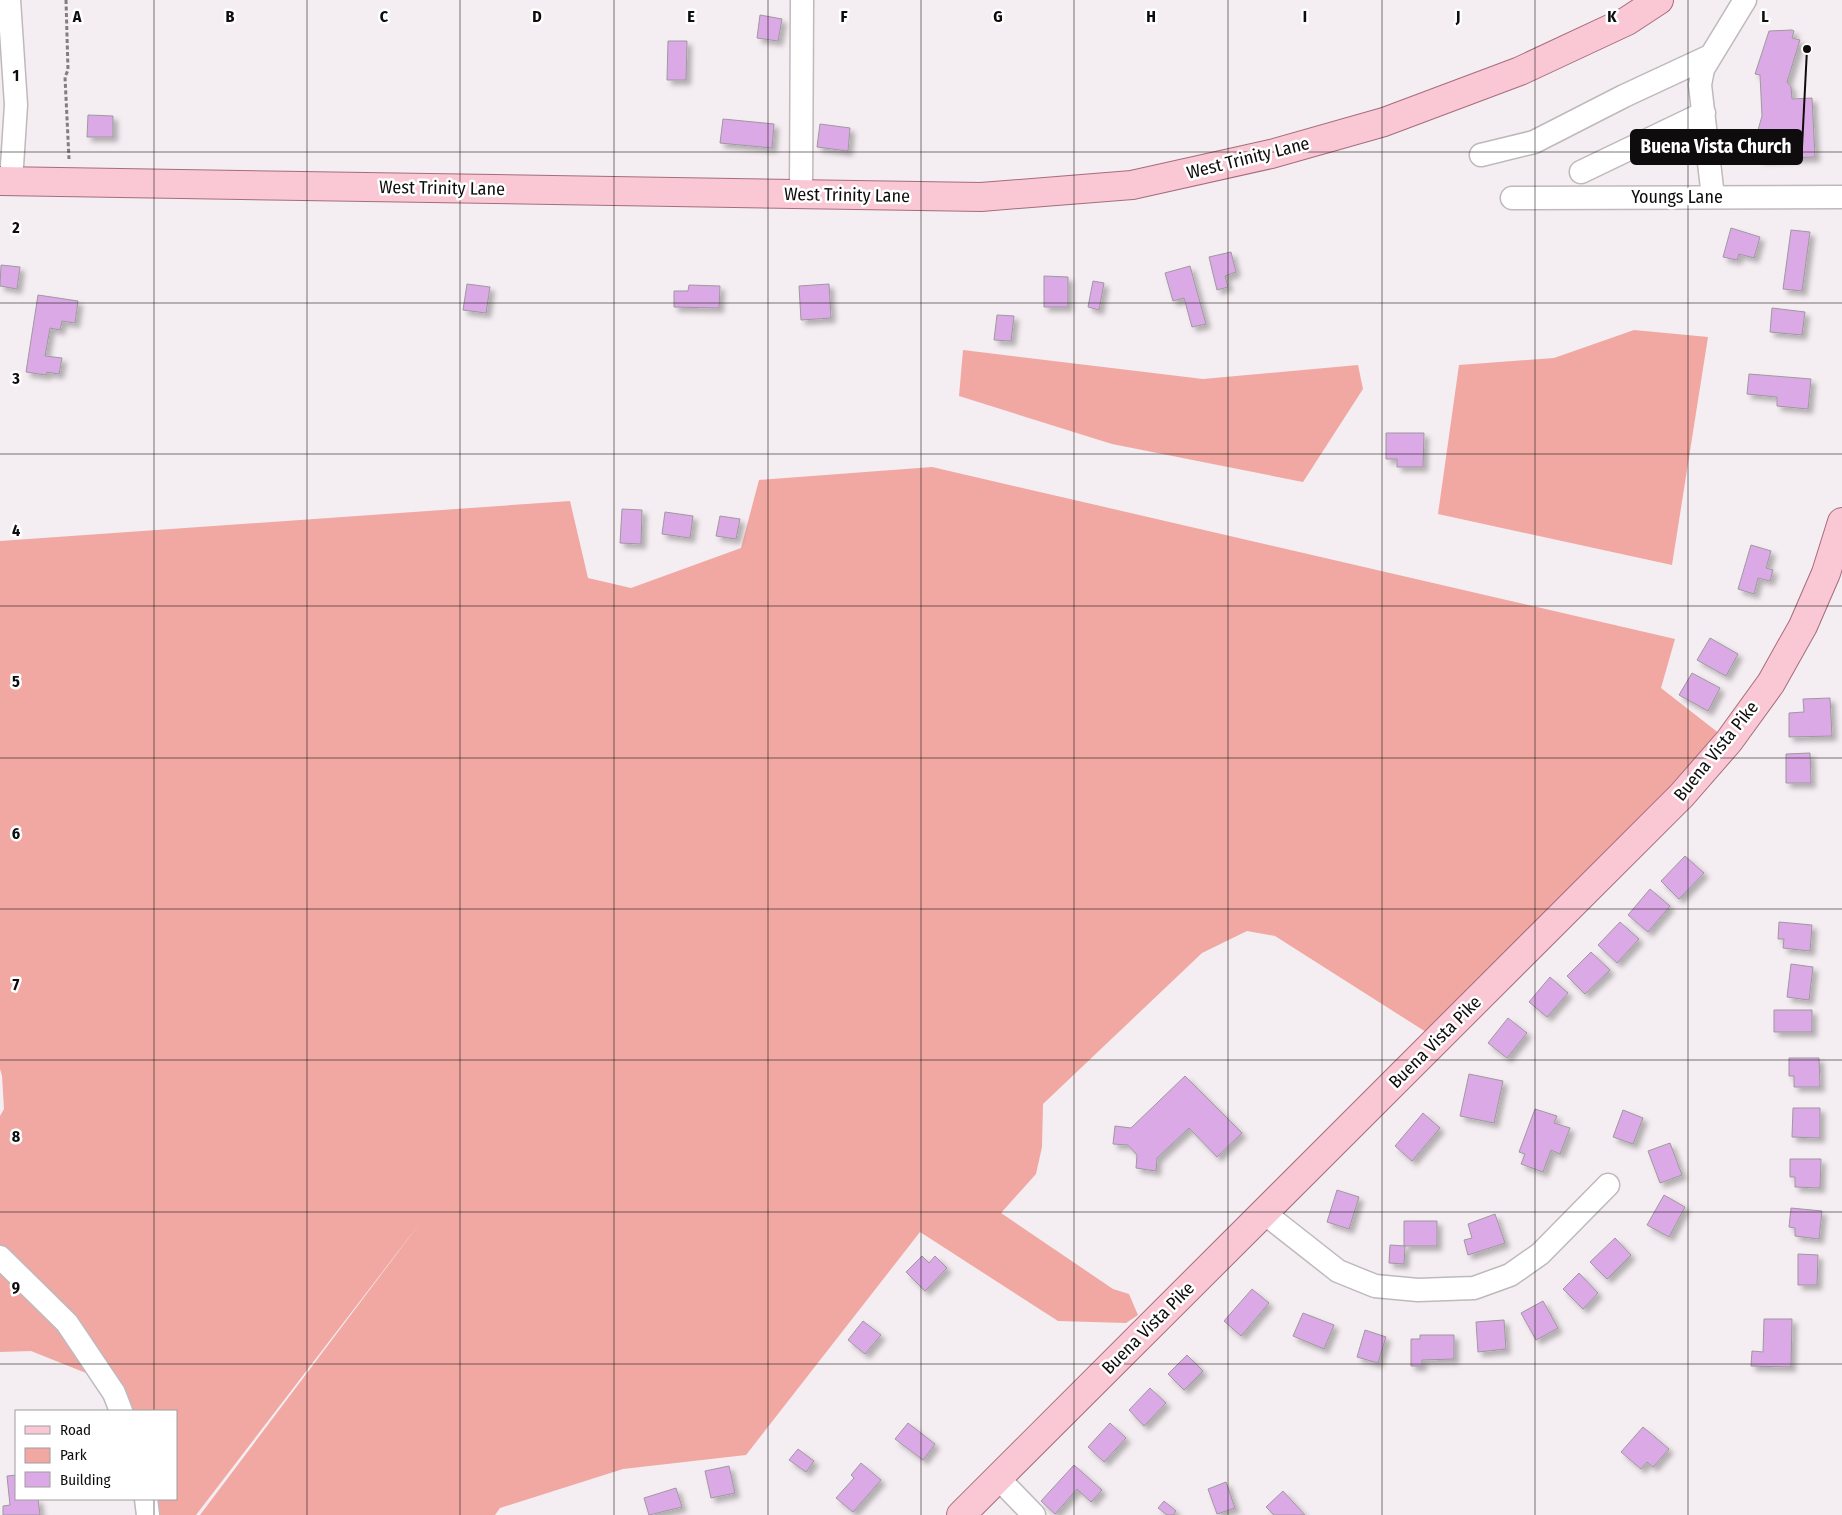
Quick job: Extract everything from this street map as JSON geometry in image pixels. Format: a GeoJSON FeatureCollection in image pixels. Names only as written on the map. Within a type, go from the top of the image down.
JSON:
{"type":"FeatureCollection","features":[{"type":"Feature","properties":{"kind":"main road","name":"West Trinity Lane"},"geometry":{"type":"LineString","coordinates":[[5,181],[981,197],[1132,185],[1271,154],[1384,122],[1520,72],[1627,21],[1659,0]]}},
{"type":"Feature","properties":{"kind":"main road","name":"Buena Vista Pike"},"geometry":{"type":"LineString","coordinates":[[961,1515],[1682,795],[1729,741],[1771,683],[1803,626],[1826,573],[1842,522]]}},
{"type":"Feature","properties":{"kind":"street"},"geometry":{"type":"LineString","coordinates":[[5,181],[16,106],[10,0]]}},
{"type":"Feature","properties":{"kind":"street"},"geometry":{"type":"LineString","coordinates":[[801,194],[802,0]]}},
{"type":"Feature","properties":{"kind":"street"},"geometry":{"type":"LineString","coordinates":[[1713,197],[1700,85],[1703,69],[1745,0]]}},
{"type":"Feature","properties":{"kind":"street"},"geometry":{"type":"LineString","coordinates":[[1481,155],[1534,142],[1624,96],[1710,56]]}},
{"type":"Feature","properties":{"kind":"street"},"geometry":{"type":"LineString","coordinates":[[1581,172],[1704,113]]}},
{"type":"Feature","properties":{"kind":"street","name":"Youngs Lane"},"geometry":{"type":"LineString","coordinates":[[1512,198],[1842,197]]}},
{"type":"Feature","properties":{"kind":"street"},"geometry":{"type":"LineString","coordinates":[[1263,1212],[1338,1271],[1375,1286],[1418,1290],[1474,1288],[1510,1275],[1540,1254],[1608,1185]]}},
{"type":"Feature","properties":{"kind":"street"},"geometry":{"type":"LineString","coordinates":[[0,1257],[67,1323],[114,1393],[120,1410]]}},
{"type":"Feature","properties":{"kind":"street"},"geometry":{"type":"LineString","coordinates":[[998,1478],[1034,1515]]}},
{"type":"Feature","properties":{"kind":"street"},"geometry":{"type":"LineString","coordinates":[[146,1500],[148,1515]]}},
{"type":"Feature","properties":{"kind":"path"},"geometry":{"type":"LineString","coordinates":[[66,0],[69,159]]}},
{"type":"Feature","properties":{"kind":"green space"},"geometry":{"type":"Polygon","coordinates":[[[1634,330],[1708,337],[1672,565],[1438,514],[1459,365],[1554,358],[1634,330]]]}},
{"type":"Feature","properties":{"kind":"green space"},"geometry":{"type":"Polygon","coordinates":[[[963,350],[1203,379],[1358,365],[1363,389],[1303,482],[1112,444],[959,396],[963,350]]]}},
{"type":"Feature","properties":{"kind":"green space"},"geometry":{"type":"Polygon","coordinates":[[[932,467],[1675,639],[1661,688],[1729,741],[1437,1039],[1275,936],[1247,931],[1202,953],[1043,1104],[1042,1147],[1036,1174],[1001,1213],[1113,1289],[1129,1294],[1138,1315],[1126,1323],[1058,1321],[920,1232],[746,1455],[623,1469],[500,1508],[495,1515],[200,1515],[423,1219],[196,1515],[148,1515],[146,1500],[178,1500],[178,1410],[120,1410],[106,1381],[31,1351],[0,1352],[0,1116],[4,1109],[0,1069],[0,541],[570,501],[588,578],[631,588],[741,548],[759,480],[932,467]]]}},
{"type":"Feature","properties":{"kind":"building"},"geometry":{"type":"Polygon","coordinates":[[[760,15],[782,19],[778,41],[757,38],[760,15]]]}},
{"type":"Feature","properties":{"kind":"building"},"geometry":{"type":"Polygon","coordinates":[[[1769,31],[1794,31],[1792,38],[1800,40],[1787,82],[1791,87],[1792,99],[1812,98],[1815,157],[1759,159],[1758,130],[1762,116],[1760,75],[1755,74],[1769,31]]]}},
{"type":"Feature","properties":{"kind":"building"},"geometry":{"type":"Polygon","coordinates":[[[668,41],[687,41],[686,80],[667,80],[668,41]]]}},
{"type":"Feature","properties":{"kind":"building"},"geometry":{"type":"Polygon","coordinates":[[[88,115],[113,116],[113,137],[87,137],[88,115]]]}},
{"type":"Feature","properties":{"kind":"building"},"geometry":{"type":"Polygon","coordinates":[[[723,119],[774,124],[772,148],[720,143],[723,119]]]}},
{"type":"Feature","properties":{"kind":"building"},"geometry":{"type":"Polygon","coordinates":[[[820,124],[850,128],[848,151],[817,147],[820,124]]]}},
{"type":"Feature","properties":{"kind":"building"},"geometry":{"type":"Polygon","coordinates":[[[1731,228],[1760,237],[1754,258],[1739,254],[1737,260],[1723,257],[1731,228]]]}},
{"type":"Feature","properties":{"kind":"building"},"geometry":{"type":"Polygon","coordinates":[[[1791,230],[1810,232],[1802,291],[1783,289],[1791,230]]]}},
{"type":"Feature","properties":{"kind":"building"},"geometry":{"type":"Polygon","coordinates":[[[1231,252],[1236,272],[1225,276],[1228,287],[1217,290],[1209,257],[1231,252]]]}},
{"type":"Feature","properties":{"kind":"building"},"geometry":{"type":"Polygon","coordinates":[[[1,265],[20,267],[17,289],[0,286],[1,265]]]}},
{"type":"Feature","properties":{"kind":"building"},"geometry":{"type":"Polygon","coordinates":[[[1190,266],[1206,324],[1192,327],[1184,298],[1173,301],[1165,273],[1190,266]]]}},
{"type":"Feature","properties":{"kind":"building"},"geometry":{"type":"Polygon","coordinates":[[[1044,276],[1068,277],[1068,307],[1044,307],[1044,276]]]}},
{"type":"Feature","properties":{"kind":"building"},"geometry":{"type":"Polygon","coordinates":[[[1093,281],[1104,283],[1099,310],[1088,307],[1093,281]]]}},
{"type":"Feature","properties":{"kind":"building"},"geometry":{"type":"Polygon","coordinates":[[[467,284],[490,287],[486,313],[463,310],[467,284]]]}},
{"type":"Feature","properties":{"kind":"building"},"geometry":{"type":"Polygon","coordinates":[[[829,284],[831,318],[801,320],[799,286],[829,284]]]}},
{"type":"Feature","properties":{"kind":"building"},"geometry":{"type":"Polygon","coordinates":[[[689,285],[720,286],[719,308],[674,307],[674,291],[688,291],[689,285]]]}},
{"type":"Feature","properties":{"kind":"building"},"geometry":{"type":"Polygon","coordinates":[[[38,295],[78,301],[75,323],[62,321],[60,330],[50,328],[45,356],[62,358],[59,374],[47,372],[46,375],[26,372],[38,295]]]}},
{"type":"Feature","properties":{"kind":"building"},"geometry":{"type":"Polygon","coordinates":[[[1772,308],[1805,312],[1802,335],[1770,332],[1772,308]]]}},
{"type":"Feature","properties":{"kind":"building"},"geometry":{"type":"Polygon","coordinates":[[[997,315],[1014,316],[1011,341],[994,340],[997,315]]]}},
{"type":"Feature","properties":{"kind":"building"},"geometry":{"type":"Polygon","coordinates":[[[1749,374],[1811,379],[1808,409],[1777,406],[1777,397],[1747,394],[1749,374]]]}},
{"type":"Feature","properties":{"kind":"building"},"geometry":{"type":"Polygon","coordinates":[[[1386,433],[1424,433],[1423,467],[1397,467],[1397,459],[1386,459],[1386,433]]]}},
{"type":"Feature","properties":{"kind":"building"},"geometry":{"type":"Polygon","coordinates":[[[622,509],[642,510],[641,544],[620,543],[622,509]]]}},
{"type":"Feature","properties":{"kind":"building"},"geometry":{"type":"Polygon","coordinates":[[[665,512],[693,516],[690,538],[662,534],[665,512]]]}},
{"type":"Feature","properties":{"kind":"building"},"geometry":{"type":"Polygon","coordinates":[[[720,516],[740,519],[736,539],[716,536],[720,516]]]}},
{"type":"Feature","properties":{"kind":"building"},"geometry":{"type":"Polygon","coordinates":[[[1751,545],[1771,551],[1766,568],[1773,570],[1770,581],[1758,578],[1754,594],[1738,589],[1751,545]]]}},
{"type":"Feature","properties":{"kind":"building"},"geometry":{"type":"Polygon","coordinates":[[[1710,638],[1738,654],[1726,676],[1697,660],[1710,638]]]}},
{"type":"Feature","properties":{"kind":"building"},"geometry":{"type":"Polygon","coordinates":[[[1692,673],[1720,688],[1708,711],[1679,695],[1692,673]]]}},
{"type":"Feature","properties":{"kind":"building"},"geometry":{"type":"Polygon","coordinates":[[[1830,698],[1832,736],[1789,737],[1789,713],[1804,712],[1803,699],[1830,698]]]}},
{"type":"Feature","properties":{"kind":"building"},"geometry":{"type":"Polygon","coordinates":[[[1810,753],[1811,783],[1786,783],[1786,754],[1810,753]]]}},
{"type":"Feature","properties":{"kind":"building"},"geometry":{"type":"Polygon","coordinates":[[[1685,856],[1704,873],[1679,899],[1661,881],[1685,856]]]}},
{"type":"Feature","properties":{"kind":"building"},"geometry":{"type":"Polygon","coordinates":[[[1650,889],[1670,906],[1648,932],[1628,915],[1650,889]]]}},
{"type":"Feature","properties":{"kind":"building"},"geometry":{"type":"Polygon","coordinates":[[[1620,922],[1639,939],[1617,963],[1598,945],[1620,922]]]}},
{"type":"Feature","properties":{"kind":"building"},"geometry":{"type":"Polygon","coordinates":[[[1779,922],[1812,925],[1810,951],[1783,948],[1784,939],[1778,939],[1779,922]]]}},
{"type":"Feature","properties":{"kind":"building"},"geometry":{"type":"Polygon","coordinates":[[[1591,952],[1610,970],[1585,994],[1567,976],[1591,952]]]}},
{"type":"Feature","properties":{"kind":"building"},"geometry":{"type":"Polygon","coordinates":[[[1791,964],[1813,967],[1809,1000],[1787,997],[1791,964]]]}},
{"type":"Feature","properties":{"kind":"building"},"geometry":{"type":"Polygon","coordinates":[[[1550,977],[1568,993],[1547,1017],[1529,1002],[1550,977]]]}},
{"type":"Feature","properties":{"kind":"building"},"geometry":{"type":"Polygon","coordinates":[[[1774,1010],[1812,1010],[1812,1032],[1774,1032],[1774,1010]]]}},
{"type":"Feature","properties":{"kind":"building"},"geometry":{"type":"Polygon","coordinates":[[[1508,1018],[1527,1033],[1507,1058],[1488,1043],[1508,1018]]]}},
{"type":"Feature","properties":{"kind":"building"},"geometry":{"type":"Polygon","coordinates":[[[1789,1058],[1819,1058],[1820,1087],[1794,1087],[1794,1076],[1789,1076],[1789,1058]]]}},
{"type":"Feature","properties":{"kind":"building"},"geometry":{"type":"Polygon","coordinates":[[[1469,1074],[1503,1081],[1494,1123],[1460,1116],[1469,1074]]]}},
{"type":"Feature","properties":{"kind":"building"},"geometry":{"type":"Polygon","coordinates":[[[1185,1076],[1242,1133],[1217,1157],[1189,1128],[1157,1158],[1156,1171],[1136,1168],[1137,1155],[1128,1145],[1113,1144],[1115,1126],[1131,1128],[1185,1076]]]}},
{"type":"Feature","properties":{"kind":"building"},"geometry":{"type":"Polygon","coordinates":[[[1793,1108],[1820,1108],[1820,1138],[1792,1137],[1793,1108]]]}},
{"type":"Feature","properties":{"kind":"building"},"geometry":{"type":"Polygon","coordinates":[[[1535,1109],[1557,1116],[1554,1123],[1570,1128],[1560,1154],[1551,1150],[1543,1172],[1521,1164],[1525,1154],[1519,1152],[1535,1109]]]}},
{"type":"Feature","properties":{"kind":"building"},"geometry":{"type":"Polygon","coordinates":[[[1623,1110],[1643,1118],[1633,1144],[1613,1137],[1623,1110]]]}},
{"type":"Feature","properties":{"kind":"building"},"geometry":{"type":"Polygon","coordinates":[[[1423,1113],[1440,1128],[1412,1161],[1395,1146],[1423,1113]]]}},
{"type":"Feature","properties":{"kind":"building"},"geometry":{"type":"Polygon","coordinates":[[[1670,1143],[1682,1175],[1660,1183],[1648,1151],[1670,1143]]]}},
{"type":"Feature","properties":{"kind":"building"},"geometry":{"type":"Polygon","coordinates":[[[1790,1159],[1821,1159],[1820,1188],[1795,1187],[1795,1177],[1790,1177],[1790,1159]]]}},
{"type":"Feature","properties":{"kind":"building"},"geometry":{"type":"Polygon","coordinates":[[[1337,1190],[1359,1197],[1349,1229],[1327,1222],[1337,1190]]]}},
{"type":"Feature","properties":{"kind":"building"},"geometry":{"type":"Polygon","coordinates":[[[1664,1195],[1685,1207],[1669,1237],[1647,1225],[1664,1195]]]}},
{"type":"Feature","properties":{"kind":"building"},"geometry":{"type":"Polygon","coordinates":[[[1791,1208],[1822,1211],[1819,1239],[1795,1236],[1795,1228],[1789,1227],[1791,1208]]]}},
{"type":"Feature","properties":{"kind":"building"},"geometry":{"type":"Polygon","coordinates":[[[1495,1214],[1505,1243],[1468,1255],[1464,1240],[1472,1238],[1468,1224],[1495,1214]]]}},
{"type":"Feature","properties":{"kind":"building"},"geometry":{"type":"Polygon","coordinates":[[[1404,1221],[1437,1221],[1437,1246],[1404,1246],[1404,1221]]]}},
{"type":"Feature","properties":{"kind":"building"},"geometry":{"type":"Polygon","coordinates":[[[1615,1238],[1631,1255],[1607,1279],[1590,1262],[1615,1238]]]}},
{"type":"Feature","properties":{"kind":"building"},"geometry":{"type":"Polygon","coordinates":[[[1390,1245],[1405,1246],[1404,1264],[1389,1263],[1390,1245]]]}},
{"type":"Feature","properties":{"kind":"building"},"geometry":{"type":"Polygon","coordinates":[[[1798,1254],[1818,1255],[1817,1285],[1798,1285],[1798,1254]]]}},
{"type":"Feature","properties":{"kind":"building"},"geometry":{"type":"Polygon","coordinates":[[[922,1256],[929,1263],[935,1256],[947,1268],[925,1291],[906,1272],[922,1256]]]}},
{"type":"Feature","properties":{"kind":"building"},"geometry":{"type":"Polygon","coordinates":[[[1579,1273],[1598,1293],[1583,1309],[1563,1289],[1579,1273]]]}},
{"type":"Feature","properties":{"kind":"building"},"geometry":{"type":"Polygon","coordinates":[[[1252,1289],[1269,1303],[1241,1336],[1224,1321],[1252,1289]]]}},
{"type":"Feature","properties":{"kind":"building"},"geometry":{"type":"Polygon","coordinates":[[[1543,1301],[1558,1328],[1536,1340],[1521,1313],[1543,1301]]]}},
{"type":"Feature","properties":{"kind":"building"},"geometry":{"type":"Polygon","coordinates":[[[1303,1313],[1334,1325],[1324,1349],[1293,1336],[1303,1313]]]}},
{"type":"Feature","properties":{"kind":"building"},"geometry":{"type":"Polygon","coordinates":[[[1764,1319],[1792,1319],[1791,1367],[1751,1366],[1752,1351],[1763,1352],[1764,1319]]]}},
{"type":"Feature","properties":{"kind":"building"},"geometry":{"type":"Polygon","coordinates":[[[1504,1320],[1506,1349],[1478,1352],[1476,1322],[1504,1320]]]}},
{"type":"Feature","properties":{"kind":"building"},"geometry":{"type":"Polygon","coordinates":[[[863,1321],[881,1335],[865,1354],[848,1340],[863,1321]]]}},
{"type":"Feature","properties":{"kind":"building"},"geometry":{"type":"Polygon","coordinates":[[[1365,1330],[1386,1337],[1378,1363],[1357,1357],[1365,1330]]]}},
{"type":"Feature","properties":{"kind":"building"},"geometry":{"type":"Polygon","coordinates":[[[1420,1335],[1454,1335],[1454,1359],[1422,1360],[1422,1366],[1411,1366],[1411,1339],[1420,1339],[1420,1335]]]}},
{"type":"Feature","properties":{"kind":"building"},"geometry":{"type":"Polygon","coordinates":[[[1187,1355],[1203,1371],[1184,1390],[1168,1374],[1187,1355]]]}},
{"type":"Feature","properties":{"kind":"building"},"geometry":{"type":"Polygon","coordinates":[[[1150,1388],[1166,1403],[1144,1426],[1129,1410],[1150,1388]]]}},
{"type":"Feature","properties":{"kind":"building"},"geometry":{"type":"Polygon","coordinates":[[[908,1423],[935,1444],[923,1460],[895,1439],[908,1423]]]}},
{"type":"Feature","properties":{"kind":"building"},"geometry":{"type":"Polygon","coordinates":[[[1110,1423],[1126,1438],[1104,1462],[1088,1447],[1110,1423]]]}},
{"type":"Feature","properties":{"kind":"building"},"geometry":{"type":"Polygon","coordinates":[[[1643,1427],[1669,1449],[1653,1467],[1647,1462],[1641,1469],[1621,1452],[1643,1427]]]}},
{"type":"Feature","properties":{"kind":"building"},"geometry":{"type":"Polygon","coordinates":[[[798,1449],[814,1461],[806,1472],[789,1460],[798,1449]]]}},
{"type":"Feature","properties":{"kind":"building"},"geometry":{"type":"Polygon","coordinates":[[[861,1463],[881,1480],[853,1512],[836,1498],[854,1478],[851,1475],[861,1463]]]}},
{"type":"Feature","properties":{"kind":"building"},"geometry":{"type":"Polygon","coordinates":[[[1074,1465],[1102,1490],[1091,1502],[1077,1489],[1055,1514],[1041,1501],[1074,1465]]]}},
{"type":"Feature","properties":{"kind":"building"},"geometry":{"type":"Polygon","coordinates":[[[729,1466],[735,1493],[711,1498],[705,1471],[729,1466]]]}},
{"type":"Feature","properties":{"kind":"building"},"geometry":{"type":"Polygon","coordinates":[[[15,1475],[15,1500],[38,1500],[40,1515],[3,1515],[3,1506],[10,1505],[7,1476],[15,1475]]]}},
{"type":"Feature","properties":{"kind":"building"},"geometry":{"type":"Polygon","coordinates":[[[1226,1482],[1235,1508],[1217,1514],[1208,1489],[1226,1482]]]}},
{"type":"Feature","properties":{"kind":"building"},"geometry":{"type":"Polygon","coordinates":[[[676,1488],[682,1507],[649,1515],[644,1498],[676,1488]]]}},
{"type":"Feature","properties":{"kind":"building"},"geometry":{"type":"Polygon","coordinates":[[[1283,1491],[1305,1515],[1274,1515],[1266,1507],[1283,1491]]]}},
{"type":"Feature","properties":{"kind":"building"},"geometry":{"type":"Polygon","coordinates":[[[1164,1501],[1176,1511],[1173,1515],[1167,1515],[1158,1508],[1164,1501]]]}},
{"type":"Feature","properties":{"kind":"place","name":"Buena Vista Church"},"geometry":{"type":"Point","coordinates":[1807,49]}}]}
